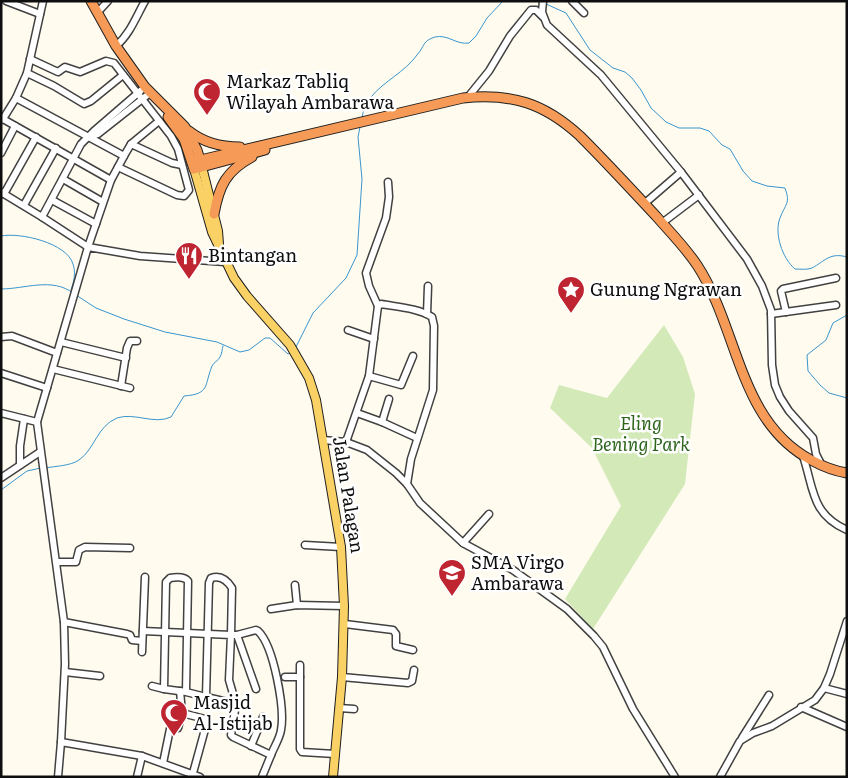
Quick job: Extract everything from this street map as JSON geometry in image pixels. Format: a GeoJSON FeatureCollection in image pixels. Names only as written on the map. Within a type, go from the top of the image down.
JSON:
{"type":"FeatureCollection","features":[{"type":"Feature","properties":{"kind":"highway","name":"Jalan Palagan"},"geometry":{"type":"LineString","coordinates":[[91,1],[116,46],[147,90],[185,127],[192,140],[197,165]]}},
{"type":"Feature","properties":{"kind":"highway"},"geometry":{"type":"LineString","coordinates":[[197,165],[438,102],[468,97],[507,97],[526,102],[547,111],[566,123],[580,136],[662,223],[685,250],[708,282],[743,373],[762,414],[776,433],[803,456],[822,466],[847,473]]}},
{"type":"Feature","properties":{"kind":"highway","name":"Jalan Palagan"},"geometry":{"type":"LineString","coordinates":[[159,102],[184,139],[197,165]]}},
{"type":"Feature","properties":{"kind":"highway"},"geometry":{"type":"LineString","coordinates":[[185,127],[208,143],[223,146],[265,147]]}},
{"type":"Feature","properties":{"kind":"highway"},"geometry":{"type":"LineString","coordinates":[[214,214],[221,185],[229,173],[265,147]]}},
{"type":"Feature","properties":{"kind":"main road","name":"Jalan Palagan"},"geometry":{"type":"LineString","coordinates":[[197,165],[214,214],[219,248]]}},
{"type":"Feature","properties":{"kind":"main road","name":"Jalan Palagan"},"geometry":{"type":"LineString","coordinates":[[197,165],[212,232],[225,262],[247,296],[299,358],[309,378],[316,400],[341,547],[345,624],[333,777]]}},
{"type":"Feature","properties":{"kind":"street"},"geometry":{"type":"LineString","coordinates":[[6,1],[40,14]]}},
{"type":"Feature","properties":{"kind":"street"},"geometry":{"type":"LineString","coordinates":[[43,1],[27,73],[16,98],[2,120],[56,148],[111,180]]}},
{"type":"Feature","properties":{"kind":"street"},"geometry":{"type":"LineString","coordinates":[[97,13],[108,1]]}},
{"type":"Feature","properties":{"kind":"street"},"geometry":{"type":"LineString","coordinates":[[116,46],[130,30],[146,1]]}},
{"type":"Feature","properties":{"kind":"street"},"geometry":{"type":"LineString","coordinates":[[572,1],[584,13]]}},
{"type":"Feature","properties":{"kind":"street"},"geometry":{"type":"LineString","coordinates":[[543,2],[543,17]]}},
{"type":"Feature","properties":{"kind":"street"},"geometry":{"type":"LineString","coordinates":[[468,97],[489,71],[510,36],[531,10],[536,10],[543,17],[551,31],[574,49],[601,75],[699,195],[747,259],[762,286],[771,314],[772,365],[775,385],[789,412],[813,438],[816,454],[822,466],[808,471]]}},
{"type":"Feature","properties":{"kind":"street"},"geometry":{"type":"LineString","coordinates":[[30,59],[58,72],[65,67],[80,72],[106,61],[110,61],[118,67],[139,97],[171,136],[178,149],[189,190],[184,196],[177,195],[118,167]]}},
{"type":"Feature","properties":{"kind":"street"},"geometry":{"type":"LineString","coordinates":[[27,73],[84,104],[123,75]]}},
{"type":"Feature","properties":{"kind":"street"},"geometry":{"type":"LineString","coordinates":[[42,217],[82,144],[94,130],[147,90]]}},
{"type":"Feature","properties":{"kind":"street"},"geometry":{"type":"LineString","coordinates":[[16,98],[124,156]]}},
{"type":"Feature","properties":{"kind":"street"},"geometry":{"type":"LineString","coordinates":[[58,777],[65,672],[64,622],[37,422],[88,248],[111,180],[132,144],[159,121]]}},
{"type":"Feature","properties":{"kind":"street"},"geometry":{"type":"LineString","coordinates":[[2,148],[15,126]]}},
{"type":"Feature","properties":{"kind":"street"},"geometry":{"type":"LineString","coordinates":[[36,137],[3,193],[88,248],[140,256],[225,262]]}},
{"type":"Feature","properties":{"kind":"street"},"geometry":{"type":"LineString","coordinates":[[132,144],[172,163],[182,165]]}},
{"type":"Feature","properties":{"kind":"street"},"geometry":{"type":"LineString","coordinates":[[24,205],[56,148]]}},
{"type":"Feature","properties":{"kind":"street"},"geometry":{"type":"LineString","coordinates":[[644,204],[681,172]]}},
{"type":"Feature","properties":{"kind":"street"},"geometry":{"type":"LineString","coordinates":[[63,178],[103,202]]}},
{"type":"Feature","properties":{"kind":"street"},"geometry":{"type":"LineString","coordinates":[[346,442],[369,376],[378,306],[368,286],[366,273],[386,218],[389,197],[388,182]]}},
{"type":"Feature","properties":{"kind":"street"},"geometry":{"type":"LineString","coordinates":[[662,223],[699,195]]}},
{"type":"Feature","properties":{"kind":"street"},"geometry":{"type":"LineString","coordinates":[[52,200],[96,224]]}},
{"type":"Feature","properties":{"kind":"street"},"geometry":{"type":"LineString","coordinates":[[786,312],[781,297],[783,289],[836,278]]}},
{"type":"Feature","properties":{"kind":"street"},"geometry":{"type":"LineString","coordinates":[[427,314],[428,286]]}},
{"type":"Feature","properties":{"kind":"street"},"geometry":{"type":"LineString","coordinates":[[378,306],[381,304],[427,314],[434,320],[433,390],[417,438],[406,484]]}},
{"type":"Feature","properties":{"kind":"street"},"geometry":{"type":"LineString","coordinates":[[771,314],[836,305]]}},
{"type":"Feature","properties":{"kind":"street"},"geometry":{"type":"LineString","coordinates":[[348,330],[374,339]]}},
{"type":"Feature","properties":{"kind":"street"},"geometry":{"type":"LineString","coordinates":[[1,337],[12,336],[57,353]]}},
{"type":"Feature","properties":{"kind":"street"},"geometry":{"type":"LineString","coordinates":[[121,386],[130,340],[137,341]]}},
{"type":"Feature","properties":{"kind":"street"},"geometry":{"type":"LineString","coordinates":[[61,342],[126,358]]}},
{"type":"Feature","properties":{"kind":"street"},"geometry":{"type":"LineString","coordinates":[[369,376],[401,386],[413,356]]}},
{"type":"Feature","properties":{"kind":"street"},"geometry":{"type":"LineString","coordinates":[[53,369],[130,388]]}},
{"type":"Feature","properties":{"kind":"street"},"geometry":{"type":"LineString","coordinates":[[1,373],[47,388]]}},
{"type":"Feature","properties":{"kind":"street"},"geometry":{"type":"LineString","coordinates":[[382,422],[389,399]]}},
{"type":"Feature","properties":{"kind":"street"},"geometry":{"type":"LineString","coordinates":[[1,413],[37,422]]}},
{"type":"Feature","properties":{"kind":"street"},"geometry":{"type":"LineString","coordinates":[[357,413],[417,438]]}},
{"type":"Feature","properties":{"kind":"street"},"geometry":{"type":"LineString","coordinates":[[20,465],[20,446],[24,419]]}},
{"type":"Feature","properties":{"kind":"street"},"geometry":{"type":"LineString","coordinates":[[324,440],[346,442],[367,450],[406,484],[420,503],[463,542],[534,583],[567,609],[594,636],[608,656],[633,709],[675,777]]}},
{"type":"Feature","properties":{"kind":"street"},"geometry":{"type":"LineString","coordinates":[[1,478],[40,452]]}},
{"type":"Feature","properties":{"kind":"street"},"geometry":{"type":"LineString","coordinates":[[816,454],[803,456],[815,501],[819,510],[830,520],[847,530]]}},
{"type":"Feature","properties":{"kind":"street"},"geometry":{"type":"LineString","coordinates":[[463,542],[489,514]]}},
{"type":"Feature","properties":{"kind":"street"},"geometry":{"type":"LineString","coordinates":[[305,545],[341,547]]}},
{"type":"Feature","properties":{"kind":"street"},"geometry":{"type":"LineString","coordinates":[[57,562],[76,562],[79,550],[85,547],[130,548]]}},
{"type":"Feature","properties":{"kind":"street"},"geometry":{"type":"LineString","coordinates":[[142,652],[145,577]]}},
{"type":"Feature","properties":{"kind":"street"},"geometry":{"type":"LineString","coordinates":[[163,763],[170,729],[178,729],[182,713],[188,582],[181,577],[167,580],[164,689]]}},
{"type":"Feature","properties":{"kind":"street"},"geometry":{"type":"LineString","coordinates":[[206,697],[210,579],[218,577],[226,581],[232,588],[234,635],[230,655],[229,680],[236,704],[231,735],[270,755]]}},
{"type":"Feature","properties":{"kind":"street"},"geometry":{"type":"LineString","coordinates":[[295,585],[297,606]]}},
{"type":"Feature","properties":{"kind":"street"},"geometry":{"type":"LineString","coordinates":[[271,609],[297,606],[344,606]]}},
{"type":"Feature","properties":{"kind":"street"},"geometry":{"type":"LineString","coordinates":[[740,741],[753,733],[772,726],[815,700],[824,688],[847,621]]}},
{"type":"Feature","properties":{"kind":"street"},"geometry":{"type":"LineString","coordinates":[[64,622],[127,634],[130,635],[132,640],[142,641]]}},
{"type":"Feature","properties":{"kind":"street"},"geometry":{"type":"LineString","coordinates":[[345,624],[393,630],[396,634],[396,646],[413,650]]}},
{"type":"Feature","properties":{"kind":"street"},"geometry":{"type":"LineString","coordinates":[[143,631],[234,635],[258,631],[268,648],[273,662],[282,718],[281,731],[262,777]]}},
{"type":"Feature","properties":{"kind":"street"},"geometry":{"type":"LineString","coordinates":[[234,635],[242,650],[256,689]]}},
{"type":"Feature","properties":{"kind":"street"},"geometry":{"type":"LineString","coordinates":[[839,646],[847,648]]}},
{"type":"Feature","properties":{"kind":"street"},"geometry":{"type":"LineString","coordinates":[[230,655],[242,650]]}},
{"type":"Feature","properties":{"kind":"street"},"geometry":{"type":"LineString","coordinates":[[300,665],[300,749],[302,752],[335,754]]}},
{"type":"Feature","properties":{"kind":"street"},"geometry":{"type":"LineString","coordinates":[[342,676],[408,683],[412,681],[414,670]]}},
{"type":"Feature","properties":{"kind":"street"},"geometry":{"type":"LineString","coordinates":[[65,672],[100,676]]}},
{"type":"Feature","properties":{"kind":"street"},"geometry":{"type":"LineString","coordinates":[[285,677],[300,677]]}},
{"type":"Feature","properties":{"kind":"street"},"geometry":{"type":"LineString","coordinates":[[152,686],[236,704]]}},
{"type":"Feature","properties":{"kind":"street"},"geometry":{"type":"LineString","coordinates":[[824,688],[847,694]]}},
{"type":"Feature","properties":{"kind":"street"},"geometry":{"type":"LineString","coordinates":[[227,702],[229,692],[232,690]]}},
{"type":"Feature","properties":{"kind":"street"},"geometry":{"type":"LineString","coordinates":[[720,777],[769,695]]}},
{"type":"Feature","properties":{"kind":"street"},"geometry":{"type":"LineString","coordinates":[[801,707],[847,727]]}},
{"type":"Feature","properties":{"kind":"street"},"geometry":{"type":"LineString","coordinates":[[339,708],[354,709]]}},
{"type":"Feature","properties":{"kind":"street"},"geometry":{"type":"LineString","coordinates":[[182,713],[205,719],[207,722],[193,773]]}},
{"type":"Feature","properties":{"kind":"street"},"geometry":{"type":"LineString","coordinates":[[251,746],[263,717]]}},
{"type":"Feature","properties":{"kind":"street"},"geometry":{"type":"LineString","coordinates":[[61,742],[142,756],[200,777]]}},
{"type":"Feature","properties":{"kind":"street"},"geometry":{"type":"LineString","coordinates":[[137,777],[142,756]]}},
{"type":"Feature","properties":{"kind":"green space","name":"Eling Bening Park"},"geometry":{"type":"Polygon","coordinates":[[[664,325],[683,357],[695,394],[685,484],[593,629],[565,599],[621,506],[592,448],[550,408],[559,385],[607,398],[664,325]]]}},
{"type":"Feature","properties":{"kind":"waterway"},"geometry":{"type":"LineString","coordinates":[[362,118],[365,107],[371,97],[401,72],[420,52],[428,40],[440,36],[469,43],[476,36],[487,18],[503,1]]}},
{"type":"Feature","properties":{"kind":"waterway"},"geometry":{"type":"LineString","coordinates":[[546,4],[566,13],[590,50],[613,68],[625,72],[632,78],[651,108],[666,122],[679,128],[700,128],[709,131],[722,145],[730,149],[743,171],[752,181],[767,186],[785,188],[787,204],[780,218],[778,231],[783,252],[795,269],[812,268],[832,256],[847,257]]}},
{"type":"Feature","properties":{"kind":"waterway"},"geometry":{"type":"LineString","coordinates":[[295,349],[313,313],[346,278],[357,255],[362,179],[358,137],[360,127]]}},
{"type":"Feature","properties":{"kind":"waterway"},"geometry":{"type":"LineString","coordinates":[[1,236],[9,235],[31,238],[62,250],[69,257],[74,267],[71,290]]}},
{"type":"Feature","properties":{"kind":"waterway"},"geometry":{"type":"LineString","coordinates":[[1,289],[47,285],[65,288],[73,293]]}},
{"type":"Feature","properties":{"kind":"waterway"},"geometry":{"type":"LineString","coordinates":[[76,295],[96,308],[165,332],[217,342],[240,352],[249,350],[265,338],[270,338],[288,354],[290,353]]}},
{"type":"Feature","properties":{"kind":"waterway"},"geometry":{"type":"LineString","coordinates":[[847,315],[833,323],[826,340],[807,355],[808,371],[820,385],[829,393],[847,398]]}},
{"type":"Feature","properties":{"kind":"waterway"},"geometry":{"type":"LineString","coordinates":[[45,468],[67,465],[79,460],[89,450],[105,426],[117,418],[130,416],[158,420],[171,417],[184,396],[198,393],[205,388],[212,366],[220,357],[223,346]]}},
{"type":"Feature","properties":{"kind":"waterway"},"geometry":{"type":"LineString","coordinates":[[1,490],[27,471],[41,468]]}},
{"type":"Feature","properties":{"kind":"place","name":"Markaz Tabliq Wilayah Ambarawa"},"geometry":{"type":"Point","coordinates":[207,116]}},
{"type":"Feature","properties":{"kind":"place","name":"Bintangan"},"geometry":{"type":"Point","coordinates":[189,280]}},
{"type":"Feature","properties":{"kind":"place","name":"Gunung Ngrawan"},"geometry":{"type":"Point","coordinates":[571,314]}},
{"type":"Feature","properties":{"kind":"place","name":"SMA Virgo Ambarawa"},"geometry":{"type":"Point","coordinates":[452,597]}},
{"type":"Feature","properties":{"kind":"place","name":"Masjid Al-Istijab"},"geometry":{"type":"Point","coordinates":[174,737]}}]}
